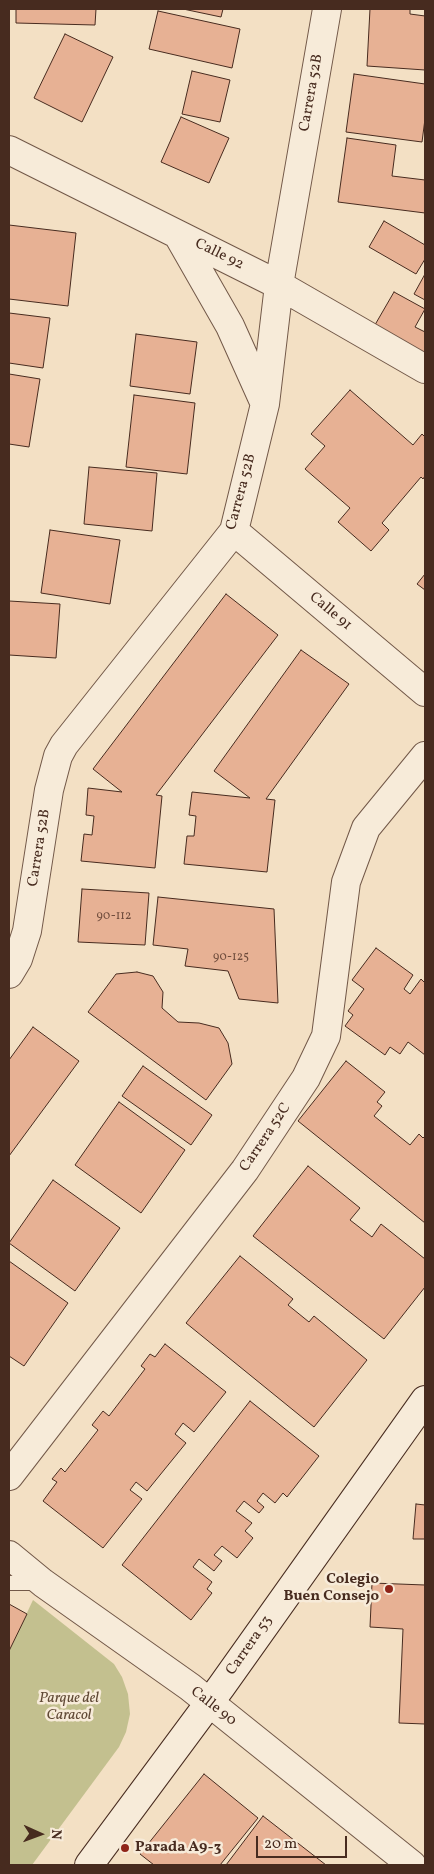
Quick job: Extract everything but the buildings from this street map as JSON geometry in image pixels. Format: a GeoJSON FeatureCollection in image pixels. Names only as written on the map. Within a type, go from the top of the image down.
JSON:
{"type":"FeatureCollection","features":[{"type":"Feature","properties":{"kind":"street","name":"Carrera 52B"},"geometry":{"type":"LineString","coordinates":[[9,974],[18,959],[27,931],[50,790],[58,756],[64,745],[234,532],[265,404],[279,285],[327,9]]}},
{"type":"Feature","properties":{"kind":"street","name":"Calle 92"},"geometry":{"type":"LineString","coordinates":[[9,150],[279,285],[425,369]]}},
{"type":"Feature","properties":{"kind":"street"},"geometry":{"type":"LineString","coordinates":[[178,234],[230,326],[265,404]]}},
{"type":"Feature","properties":{"kind":"street","name":"Calle 91"},"geometry":{"type":"LineString","coordinates":[[234,532],[425,692]]}},
{"type":"Feature","properties":{"kind":"street","name":"Carrera 52C"},"geometry":{"type":"LineString","coordinates":[[9,1476],[245,1170],[306,1078],[326,1036],[346,882],[366,828],[425,756]]}},
{"type":"Feature","properties":{"kind":"street","name":"Carrera 53"},"geometry":{"type":"LineString","coordinates":[[89,1865],[209,1703],[425,1400]]}},
{"type":"Feature","properties":{"kind":"street","name":"Calle 90"},"geometry":{"type":"LineString","coordinates":[[9,1555],[43,1583],[209,1703],[412,1865]]}},
{"type":"Feature","properties":{"kind":"lane"},"geometry":{"type":"LineString","coordinates":[[9,1583],[43,1583]]}},
{"type":"Feature","properties":{"kind":"green space","name":"Parque del Caracol"},"geometry":{"type":"Polygon","coordinates":[[[33,1600],[114,1664],[122,1677],[128,1694],[130,1714],[126,1732],[119,1747],[32,1865],[9,1865],[9,1651],[33,1600]]]}},
{"type":"Feature","properties":{"kind":"place","name":"Colegio Buen Consejo"},"geometry":{"type":"Point","coordinates":[389,1589]}},
{"type":"Feature","properties":{"kind":"place","name":"Parada A9-3"},"geometry":{"type":"Point","coordinates":[125,1848]}}]}
